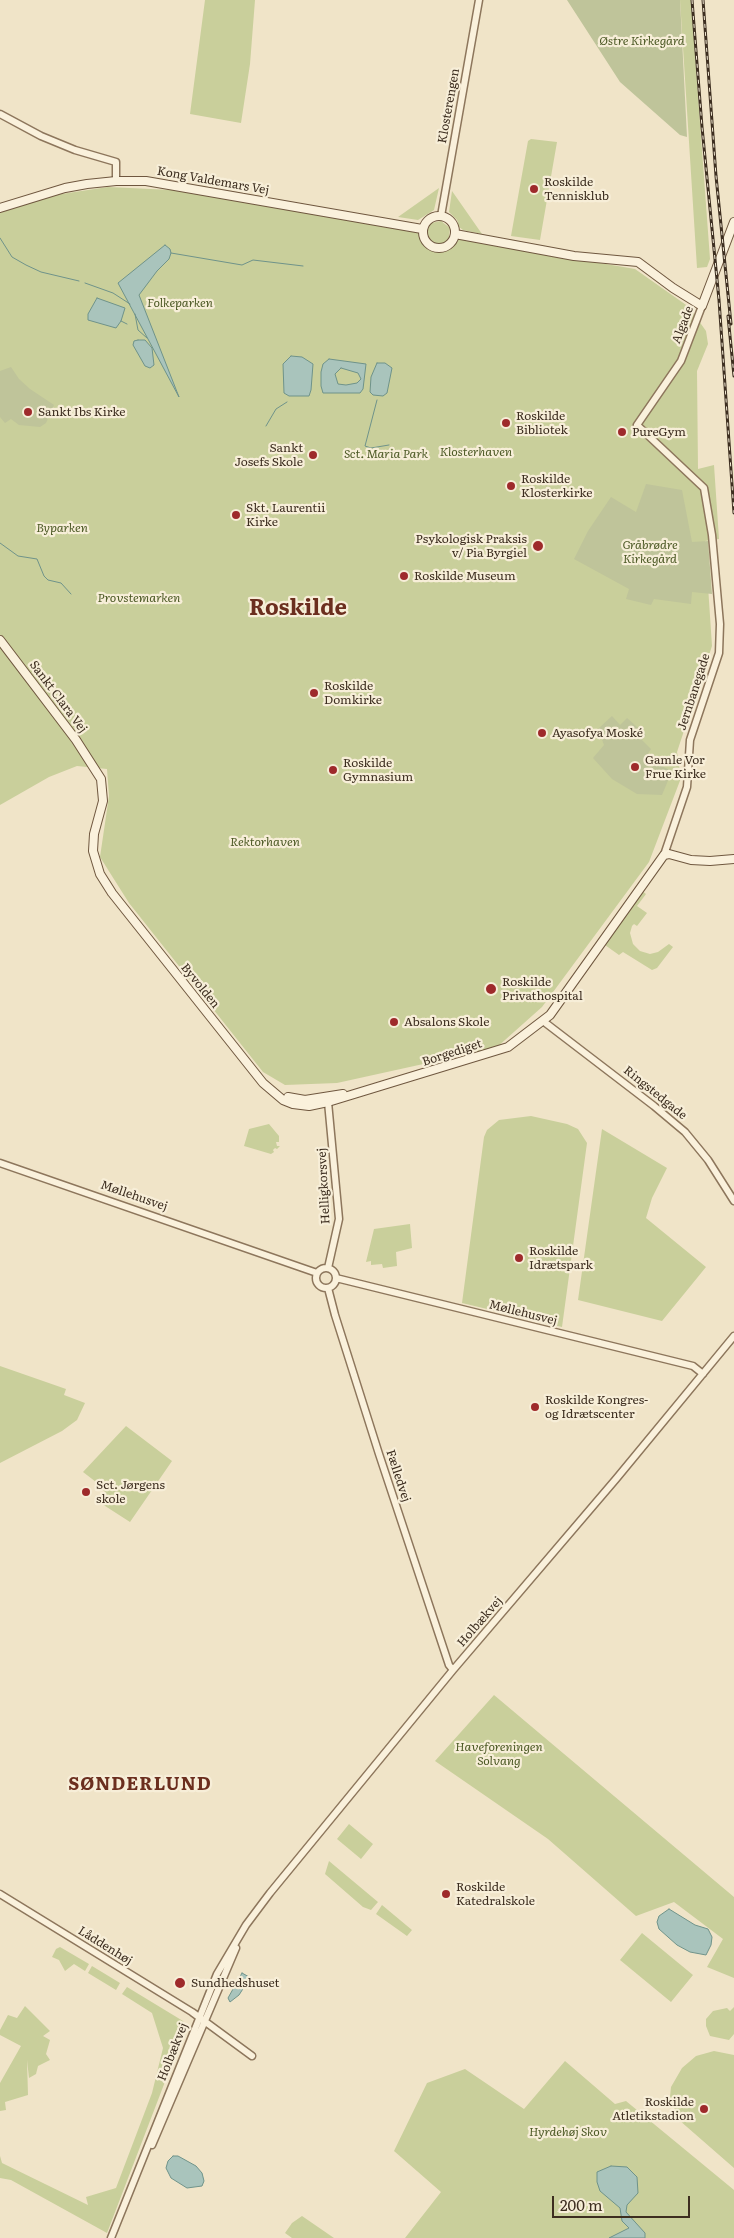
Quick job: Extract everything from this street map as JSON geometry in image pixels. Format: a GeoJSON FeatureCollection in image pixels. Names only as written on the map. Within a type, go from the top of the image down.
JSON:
{"type":"FeatureCollection","features":[{"type":"Feature","properties":{"kind":"main road","name":"Kong Valdemars Vej"},"geometry":{"type":"LineString","coordinates":[[0,208],[65,188],[116,181],[146,181],[422,229]]}},
{"type":"Feature","properties":{"kind":"main road"},"geometry":{"type":"LineString","coordinates":[[441,216],[450,220],[455,229],[455,234],[449,245],[434,248],[426,242],[422,229],[427,220],[441,216]]}},
{"type":"Feature","properties":{"kind":"main road","name":"Algade"},"geometry":{"type":"LineString","coordinates":[[702,306],[734,222]]}},
{"type":"Feature","properties":{"kind":"main road"},"geometry":{"type":"LineString","coordinates":[[455,234],[574,256],[638,262],[673,288],[702,306]]}},
{"type":"Feature","properties":{"kind":"main road","name":"Sankt Clara Vej"},"geometry":{"type":"LineString","coordinates":[[0,640],[76,740],[101,779],[103,801],[94,834],[93,851],[100,874],[112,894]]}},
{"type":"Feature","properties":{"kind":"main road"},"geometry":{"type":"LineString","coordinates":[[664,855],[669,854],[691,860],[734,859]]}},
{"type":"Feature","properties":{"kind":"main road","name":"Jernbanegade"},"geometry":{"type":"LineString","coordinates":[[543,1021],[555,1009],[664,855]]}},
{"type":"Feature","properties":{"kind":"main road","name":"Byvolden"},"geometry":{"type":"LineString","coordinates":[[112,894],[272,1091],[283,1100],[298,1105],[309,1106],[328,1100]]}},
{"type":"Feature","properties":{"kind":"main road","name":"Borgediget"},"geometry":{"type":"LineString","coordinates":[[328,1100],[360,1093],[508,1047],[518,1041],[533,1026],[543,1021]]}},
{"type":"Feature","properties":{"kind":"street","name":"Klosterengen"},"geometry":{"type":"LineString","coordinates":[[441,216],[479,0]]}},
{"type":"Feature","properties":{"kind":"street"},"geometry":{"type":"LineString","coordinates":[[0,114],[41,136],[75,150],[116,162],[116,181]]}},
{"type":"Feature","properties":{"kind":"street","name":"Algade"},"geometry":{"type":"LineString","coordinates":[[696,479],[637,427],[681,361],[702,306]]}},
{"type":"Feature","properties":{"kind":"street","name":"Jernbanegade"},"geometry":{"type":"LineString","coordinates":[[664,855],[687,787],[692,731],[720,647],[720,624],[711,530],[704,488],[696,479]]}},
{"type":"Feature","properties":{"kind":"street","name":"Ringstedgade"},"geometry":{"type":"LineString","coordinates":[[543,1021],[684,1132],[708,1160],[734,1201]]}},
{"type":"Feature","properties":{"kind":"street","name":"Helligkorsvej"},"geometry":{"type":"LineString","coordinates":[[328,1100],[339,1219],[328,1268]]}},
{"type":"Feature","properties":{"kind":"street","name":"Møllehusvej"},"geometry":{"type":"LineString","coordinates":[[0,1163],[317,1273]]}},
{"type":"Feature","properties":{"kind":"street"},"geometry":{"type":"LineString","coordinates":[[322,1268],[328,1268],[334,1272],[336,1278],[334,1284],[328,1288],[318,1284],[316,1278],[317,1273],[322,1268]]}},
{"type":"Feature","properties":{"kind":"street","name":"Møllehusvej"},"geometry":{"type":"LineString","coordinates":[[336,1278],[692,1366],[703,1374]]}},
{"type":"Feature","properties":{"kind":"street","name":"Fælledvej"},"geometry":{"type":"LineString","coordinates":[[328,1288],[334,1315],[379,1454],[449,1665],[453,1670]]}},
{"type":"Feature","properties":{"kind":"street","name":"Holbækvej"},"geometry":{"type":"LineString","coordinates":[[111,2238],[179,2084],[201,2019],[246,1925],[270,1893],[453,1670],[734,1336]]}},
{"type":"Feature","properties":{"kind":"street","name":"Låddenhøj"},"geometry":{"type":"LineString","coordinates":[[0,1894],[201,2019],[252,2056]]}},
{"type":"Feature","properties":{"kind":"green space"},"geometry":{"type":"Polygon","coordinates":[[[205,0],[255,0],[250,64],[241,123],[190,114],[205,0]]]}},
{"type":"Feature","properties":{"kind":"green space","name":"Østre Kirkegård"},"geometry":{"type":"Polygon","coordinates":[[[567,0],[680,0],[687,137],[680,135],[620,82],[567,0]]]}},
{"type":"Feature","properties":{"kind":"green space"},"geometry":{"type":"Polygon","coordinates":[[[680,0],[691,0],[710,259],[707,267],[697,268],[680,0]]]}},
{"type":"Feature","properties":{"kind":"green space","name":"Roskilde Tennisklub"},"geometry":{"type":"Polygon","coordinates":[[[531,139],[557,142],[540,240],[511,236],[528,141],[531,139]]]}},
{"type":"Feature","properties":{"kind":"green space"},"geometry":{"type":"Polygon","coordinates":[[[108,187],[172,190],[426,233],[431,223],[441,221],[450,228],[449,237],[635,269],[689,307],[706,331],[708,344],[697,371],[698,469],[714,465],[719,539],[705,541],[712,646],[677,752],[681,778],[649,862],[542,1007],[496,1048],[337,1083],[285,1085],[263,1072],[129,903],[100,857],[109,796],[107,769],[77,766],[49,777],[0,805],[0,213],[48,196],[108,187]]]}},
{"type":"Feature","properties":{"kind":"green space"},"geometry":{"type":"Polygon","coordinates":[[[439,188],[434,210],[418,220],[398,217],[439,188]]]}},
{"type":"Feature","properties":{"kind":"green space"},"geometry":{"type":"Polygon","coordinates":[[[452,191],[482,234],[463,230],[459,227],[457,220],[449,212],[452,191]]]}},
{"type":"Feature","properties":{"kind":"green space"},"geometry":{"type":"Polygon","coordinates":[[[11,367],[19,379],[30,389],[54,405],[46,423],[40,427],[19,425],[11,419],[5,423],[0,417],[0,371],[11,367]]]}},
{"type":"Feature","properties":{"kind":"green space","name":"Gråbrødre Kirkegård"},"geometry":{"type":"Polygon","coordinates":[[[646,484],[682,490],[692,542],[708,541],[712,594],[692,592],[691,604],[654,599],[651,605],[626,599],[629,589],[574,559],[588,531],[611,497],[636,512],[646,484]]]}},
{"type":"Feature","properties":{"kind":"green space"},"geometry":{"type":"Polygon","coordinates":[[[612,716],[620,725],[627,718],[646,735],[642,740],[651,749],[645,758],[672,771],[662,795],[637,794],[612,779],[593,758],[604,745],[598,729],[612,716]]]}},
{"type":"Feature","properties":{"kind":"green space"},"geometry":{"type":"Polygon","coordinates":[[[642,891],[646,894],[637,906],[647,913],[637,926],[634,924],[632,926],[630,933],[633,944],[640,951],[650,954],[658,952],[669,944],[673,947],[657,968],[652,970],[623,952],[619,955],[605,945],[642,891]]]}},
{"type":"Feature","properties":{"kind":"green space","name":"Roskilde Idrætspark"},"geometry":{"type":"Polygon","coordinates":[[[531,1116],[567,1124],[578,1129],[587,1143],[562,1327],[462,1303],[484,1137],[487,1130],[499,1120],[531,1116]]]}},
{"type":"Feature","properties":{"kind":"green space"},"geometry":{"type":"Polygon","coordinates":[[[269,1124],[279,1136],[279,1142],[276,1142],[277,1146],[280,1146],[273,1150],[274,1152],[271,1154],[244,1146],[249,1129],[269,1124]]]}},
{"type":"Feature","properties":{"kind":"green space","name":"Roskilde Idrætspark"},"geometry":{"type":"Polygon","coordinates":[[[602,1129],[667,1168],[652,1198],[646,1218],[706,1267],[662,1321],[578,1300],[602,1129]]]}},
{"type":"Feature","properties":{"kind":"green space"},"geometry":{"type":"Polygon","coordinates":[[[410,1224],[412,1248],[396,1252],[397,1266],[383,1268],[382,1264],[371,1265],[371,1261],[366,1262],[374,1229],[410,1224]]]}},
{"type":"Feature","properties":{"kind":"green space"},"geometry":{"type":"Polygon","coordinates":[[[0,1366],[66,1389],[64,1395],[85,1403],[77,1420],[62,1431],[0,1463],[0,1366]]]}},
{"type":"Feature","properties":{"kind":"green space"},"geometry":{"type":"Polygon","coordinates":[[[126,1426],[172,1461],[130,1522],[102,1504],[105,1492],[83,1472],[126,1426]]]}},
{"type":"Feature","properties":{"kind":"green space","name":"Haveforeningen Solvang"},"geometry":{"type":"Polygon","coordinates":[[[494,1695],[734,1897],[734,1978],[707,1967],[723,1939],[674,1902],[636,1916],[548,1839],[435,1761],[494,1695]]]}},
{"type":"Feature","properties":{"kind":"green space"},"geometry":{"type":"Polygon","coordinates":[[[349,1824],[373,1844],[361,1859],[337,1839],[349,1824]]]}},
{"type":"Feature","properties":{"kind":"green space"},"geometry":{"type":"Polygon","coordinates":[[[329,1861],[378,1902],[371,1910],[363,1907],[325,1874],[329,1861]]]}},
{"type":"Feature","properties":{"kind":"green space"},"geometry":{"type":"Polygon","coordinates":[[[382,1905],[412,1930],[407,1936],[376,1914],[382,1905]]]}},
{"type":"Feature","properties":{"kind":"green space"},"geometry":{"type":"Polygon","coordinates":[[[642,1933],[693,1975],[671,2002],[620,1960],[642,1933]]]}},
{"type":"Feature","properties":{"kind":"green space"},"geometry":{"type":"Polygon","coordinates":[[[60,1947],[89,1964],[85,1971],[74,1964],[65,1971],[59,1960],[52,1957],[56,1949],[60,1947]]]}},
{"type":"Feature","properties":{"kind":"green space"},"geometry":{"type":"Polygon","coordinates":[[[92,1966],[120,1983],[116,1990],[88,1973],[92,1966]]]}},
{"type":"Feature","properties":{"kind":"green space"},"geometry":{"type":"Polygon","coordinates":[[[127,1987],[183,2021],[186,2027],[107,2233],[11,2180],[0,2178],[0,2156],[2,2163],[88,2205],[86,2197],[116,2188],[152,2093],[163,2048],[152,2013],[122,1994],[127,1987]]]}},
{"type":"Feature","properties":{"kind":"green space"},"geometry":{"type":"Polygon","coordinates":[[[25,2006],[50,2031],[43,2036],[50,2040],[46,2054],[50,2060],[38,2066],[36,2074],[29,2078],[27,2060],[28,2095],[5,2102],[6,2110],[0,2111],[0,2083],[21,2046],[0,2035],[0,2030],[8,2015],[17,2018],[25,2006]]]}},
{"type":"Feature","properties":{"kind":"green space"},"geometry":{"type":"Polygon","coordinates":[[[734,2007],[734,2034],[729,2040],[710,2036],[706,2026],[706,2019],[713,2011],[727,2008],[730,2011],[734,2007]]]}},
{"type":"Feature","properties":{"kind":"green space","name":"Roskilde Atletikstadion"},"geometry":{"type":"Polygon","coordinates":[[[714,2051],[734,2055],[734,2168],[679,2120],[670,2097],[671,2087],[682,2068],[696,2056],[714,2051]]]}},
{"type":"Feature","properties":{"kind":"green space","name":"Hyrdehøj Skov"},"geometry":{"type":"Polygon","coordinates":[[[565,2061],[615,2104],[626,2101],[734,2190],[734,2238],[405,2238],[441,2192],[394,2151],[427,2083],[465,2069],[524,2109],[565,2061]]]}},
{"type":"Feature","properties":{"kind":"green space"},"geometry":{"type":"Polygon","coordinates":[[[302,2216],[334,2238],[292,2238],[285,2233],[292,2223],[302,2216]]]}},
{"type":"Feature","properties":{"kind":"water"},"geometry":{"type":"Polygon","coordinates":[[[165,245],[170,249],[169,259],[157,271],[139,295],[179,397],[118,283],[165,245]]]}},
{"type":"Feature","properties":{"kind":"water"},"geometry":{"type":"Polygon","coordinates":[[[97,298],[125,308],[121,321],[116,328],[88,320],[88,314],[97,298]]]}},
{"type":"Feature","properties":{"kind":"water"},"geometry":{"type":"Polygon","coordinates":[[[145,340],[152,348],[154,365],[150,368],[145,366],[133,345],[134,341],[145,340]]]}},
{"type":"Feature","properties":{"kind":"water"},"geometry":{"type":"Polygon","coordinates":[[[291,356],[302,357],[313,364],[309,396],[289,396],[284,393],[283,364],[291,356]]]}},
{"type":"Feature","properties":{"kind":"water"},"geometry":{"type":"Polygon","coordinates":[[[329,359],[366,364],[363,389],[360,393],[323,393],[321,372],[323,364],[329,359]],[[341,368],[335,374],[338,384],[346,385],[357,383],[361,379],[358,373],[341,368]]]}},
{"type":"Feature","properties":{"kind":"water"},"geometry":{"type":"Polygon","coordinates":[[[377,363],[385,363],[392,368],[387,393],[383,396],[373,395],[370,392],[371,377],[377,363]]]}},
{"type":"Feature","properties":{"kind":"water"},"geometry":{"type":"Polygon","coordinates":[[[669,1909],[695,1925],[708,1929],[712,1937],[711,1945],[706,1955],[690,1952],[677,1945],[659,1929],[657,1922],[659,1916],[669,1909]]]}},
{"type":"Feature","properties":{"kind":"water"},"geometry":{"type":"Polygon","coordinates":[[[242,1973],[249,1977],[248,1981],[239,1995],[230,2002],[228,1998],[242,1973]]]}},
{"type":"Feature","properties":{"kind":"water"},"geometry":{"type":"Polygon","coordinates":[[[173,2156],[178,2156],[196,2166],[202,2173],[204,2181],[202,2186],[187,2188],[171,2178],[166,2168],[168,2161],[173,2156]]]}},
{"type":"Feature","properties":{"kind":"water"},"geometry":{"type":"Polygon","coordinates":[[[611,2166],[627,2167],[637,2177],[638,2193],[627,2205],[626,2212],[645,2233],[645,2238],[609,2238],[629,2228],[622,2221],[620,2208],[600,2191],[597,2182],[597,2172],[611,2166]]]}},
{"type":"Feature","properties":{"kind":"waterway"},"geometry":{"type":"LineString","coordinates":[[0,238],[12,257],[26,265],[41,272],[79,281]]}},
{"type":"Feature","properties":{"kind":"waterway"},"geometry":{"type":"LineString","coordinates":[[171,253],[242,265],[253,260],[303,266]]}},
{"type":"Feature","properties":{"kind":"waterway"},"geometry":{"type":"LineString","coordinates":[[85,283],[113,293],[130,304]]}},
{"type":"Feature","properties":{"kind":"waterway"},"geometry":{"type":"LineString","coordinates":[[135,314],[138,330],[147,338]]}},
{"type":"Feature","properties":{"kind":"waterway"},"geometry":{"type":"LineString","coordinates":[[121,321],[127,324]]}},
{"type":"Feature","properties":{"kind":"waterway"},"geometry":{"type":"LineString","coordinates":[[377,400],[365,446],[371,448],[389,445]]}},
{"type":"Feature","properties":{"kind":"waterway"},"geometry":{"type":"LineString","coordinates":[[266,426],[276,409],[287,402]]}},
{"type":"Feature","properties":{"kind":"waterway"},"geometry":{"type":"LineString","coordinates":[[0,543],[18,556],[37,559],[44,576],[48,580],[61,583],[71,594]]}},
{"type":"Feature","properties":{"kind":"railway"},"geometry":{"type":"LineString","coordinates":[[692,0],[719,300],[734,513]]}},
{"type":"Feature","properties":{"kind":"railway"},"geometry":{"type":"LineString","coordinates":[[703,0],[716,176],[731,324]]}},
{"type":"Feature","properties":{"kind":"railway"},"geometry":{"type":"LineString","coordinates":[[728,316],[734,376]]}},
{"type":"Feature","properties":{"kind":"place","name":"Roskilde Tennisklub"},"geometry":{"type":"Point","coordinates":[534,189]}},
{"type":"Feature","properties":{"kind":"place","name":"Sankt Ibs Kirke"},"geometry":{"type":"Point","coordinates":[28,412]}},
{"type":"Feature","properties":{"kind":"place","name":"Roskilde Bibliotek"},"geometry":{"type":"Point","coordinates":[506,423]}},
{"type":"Feature","properties":{"kind":"place","name":"PureGym"},"geometry":{"type":"Point","coordinates":[622,432]}},
{"type":"Feature","properties":{"kind":"place","name":"Sankt Josefs Skole"},"geometry":{"type":"Point","coordinates":[313,455]}},
{"type":"Feature","properties":{"kind":"place","name":"Roskilde Klosterkirke"},"geometry":{"type":"Point","coordinates":[511,486]}},
{"type":"Feature","properties":{"kind":"place","name":"Skt. Laurentii Kirke"},"geometry":{"type":"Point","coordinates":[236,515]}},
{"type":"Feature","properties":{"kind":"place","name":"Psykologisk Praksis v/ Pia Byrgiel"},"geometry":{"type":"Point","coordinates":[538,546]}},
{"type":"Feature","properties":{"kind":"place","name":"Roskilde Museum"},"geometry":{"type":"Point","coordinates":[404,576]}},
{"type":"Feature","properties":{"kind":"place","name":"Roskilde Domkirke"},"geometry":{"type":"Point","coordinates":[314,693]}},
{"type":"Feature","properties":{"kind":"place","name":"Ayasofya Moské"},"geometry":{"type":"Point","coordinates":[542,733]}},
{"type":"Feature","properties":{"kind":"place","name":"Gamle Vor Frue Kirke"},"geometry":{"type":"Point","coordinates":[635,767]}},
{"type":"Feature","properties":{"kind":"place","name":"Roskilde Gymnasium"},"geometry":{"type":"Point","coordinates":[333,770]}},
{"type":"Feature","properties":{"kind":"place","name":"Roskilde Privathospital"},"geometry":{"type":"Point","coordinates":[491,989]}},
{"type":"Feature","properties":{"kind":"place","name":"Absalons Skole"},"geometry":{"type":"Point","coordinates":[394,1022]}},
{"type":"Feature","properties":{"kind":"place","name":"Roskilde Idrætspark"},"geometry":{"type":"Point","coordinates":[519,1258]}},
{"type":"Feature","properties":{"kind":"place","name":"Roskilde Kongres- og Idrætscenter"},"geometry":{"type":"Point","coordinates":[535,1407]}},
{"type":"Feature","properties":{"kind":"place","name":"Sct. Jørgens skole"},"geometry":{"type":"Point","coordinates":[86,1492]}},
{"type":"Feature","properties":{"kind":"place","name":"Roskilde Katedralskole"},"geometry":{"type":"Point","coordinates":[446,1894]}},
{"type":"Feature","properties":{"kind":"place","name":"Sundhedshuset"},"geometry":{"type":"Point","coordinates":[180,1983]}},
{"type":"Feature","properties":{"kind":"place","name":"Roskilde Atletikstadion"},"geometry":{"type":"Point","coordinates":[704,2109]}},
{"type":"Feature","properties":{"kind":"district","name":"Roskilde"},"geometry":{"type":"Point","coordinates":[298,609]}},
{"type":"Feature","properties":{"kind":"district","name":"SØNDERLUND"},"geometry":{"type":"Point","coordinates":[140,1785]}},
{"type":"Feature","properties":{"kind":"park label","name":"Folkeparken"},"geometry":{"type":"Point","coordinates":[180,303]}},
{"type":"Feature","properties":{"kind":"park label","name":"Klosterhaven"},"geometry":{"type":"Point","coordinates":[476,452]}},
{"type":"Feature","properties":{"kind":"park label","name":"Sct. Maria Park"},"geometry":{"type":"Point","coordinates":[386,454]}},
{"type":"Feature","properties":{"kind":"park label","name":"Byparken"},"geometry":{"type":"Point","coordinates":[62,528]}},
{"type":"Feature","properties":{"kind":"park label","name":"Provstemarken"},"geometry":{"type":"Point","coordinates":[139,598]}},
{"type":"Feature","properties":{"kind":"park label","name":"Rektorhaven"},"geometry":{"type":"Point","coordinates":[265,842]}}]}
